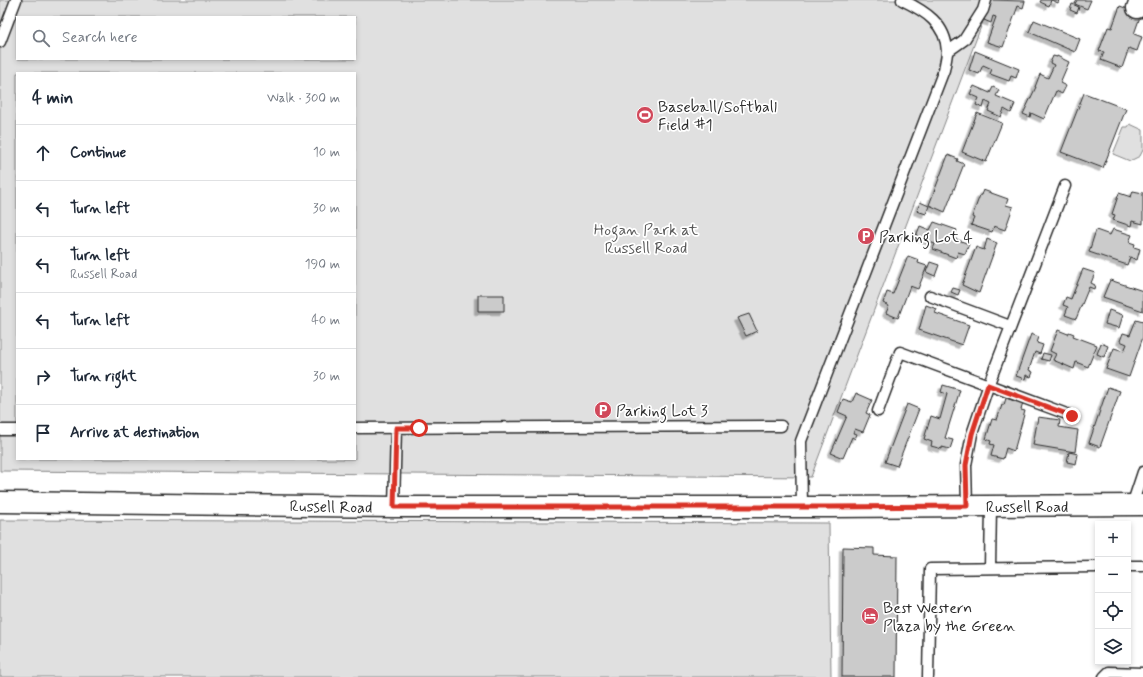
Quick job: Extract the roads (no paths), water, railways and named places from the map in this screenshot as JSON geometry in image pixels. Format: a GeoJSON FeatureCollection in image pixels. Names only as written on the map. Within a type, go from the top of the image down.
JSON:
{"type":"FeatureCollection","features":[{"type":"Feature","properties":{"kind":"street","name":"Russell Road"},"geometry":{"type":"LineString","coordinates":[[0,502],[394,507],[1137,505]]}},
{"type":"Feature","properties":{"kind":"lane"},"geometry":{"type":"LineString","coordinates":[[0,42],[16,0]]}},
{"type":"Feature","properties":{"kind":"lane"},"geometry":{"type":"LineString","coordinates":[[802,507],[801,441],[944,70],[947,52],[943,34],[935,21],[918,7],[902,0]]}},
{"type":"Feature","properties":{"kind":"lane"},"geometry":{"type":"LineString","coordinates":[[947,52],[964,40],[983,10],[986,0]]}},
{"type":"Feature","properties":{"kind":"lane"},"geometry":{"type":"LineString","coordinates":[[967,506],[966,465],[972,434],[988,385],[1064,186]]}},
{"type":"Feature","properties":{"kind":"lane"},"geometry":{"type":"LineString","coordinates":[[930,296],[1010,326]]}},
{"type":"Feature","properties":{"kind":"lane"},"geometry":{"type":"LineString","coordinates":[[878,411],[900,352],[1072,416]]}},
{"type":"Feature","properties":{"kind":"lane"},"geometry":{"type":"LineString","coordinates":[[356,428],[781,426]]}},
{"type":"Feature","properties":{"kind":"lane"},"geometry":{"type":"LineString","coordinates":[[394,507],[396,428]]}},
{"type":"Feature","properties":{"kind":"lane"},"geometry":{"type":"LineString","coordinates":[[0,430],[16,430]]}},
{"type":"Feature","properties":{"kind":"lane"},"geometry":{"type":"LineString","coordinates":[[1137,505],[1143,472]]}},
{"type":"Feature","properties":{"kind":"lane"},"geometry":{"type":"LineString","coordinates":[[990,568],[991,506]]}},
{"type":"Feature","properties":{"kind":"lane"},"geometry":{"type":"LineString","coordinates":[[928,677],[930,569],[1095,566]]}},
{"type":"Feature","properties":{"kind":"lane"},"geometry":{"type":"LineString","coordinates":[[1131,566],[1143,566]]}},
{"type":"Feature","properties":{"kind":"lane"},"geometry":{"type":"LineString","coordinates":[[1104,677],[1109,672],[1143,673]]}},
{"type":"Feature","properties":{"kind":"place","name":"Baseball/Softball Field #1"},"geometry":{"type":"Point","coordinates":[645,115]}},
{"type":"Feature","properties":{"kind":"place","name":"Parking Lot 4"},"geometry":{"type":"Point","coordinates":[866,236]}},
{"type":"Feature","properties":{"kind":"place","name":"Parking Lot 3"},"geometry":{"type":"Point","coordinates":[603,410]}},
{"type":"Feature","properties":{"kind":"place","name":"Best Western Plaza by the Green"},"geometry":{"type":"Point","coordinates":[870,616]}},
{"type":"Feature","properties":{"kind":"park label","name":"Hogan Park at Russell Road"},"geometry":{"type":"Point","coordinates":[646,238]}}]}
